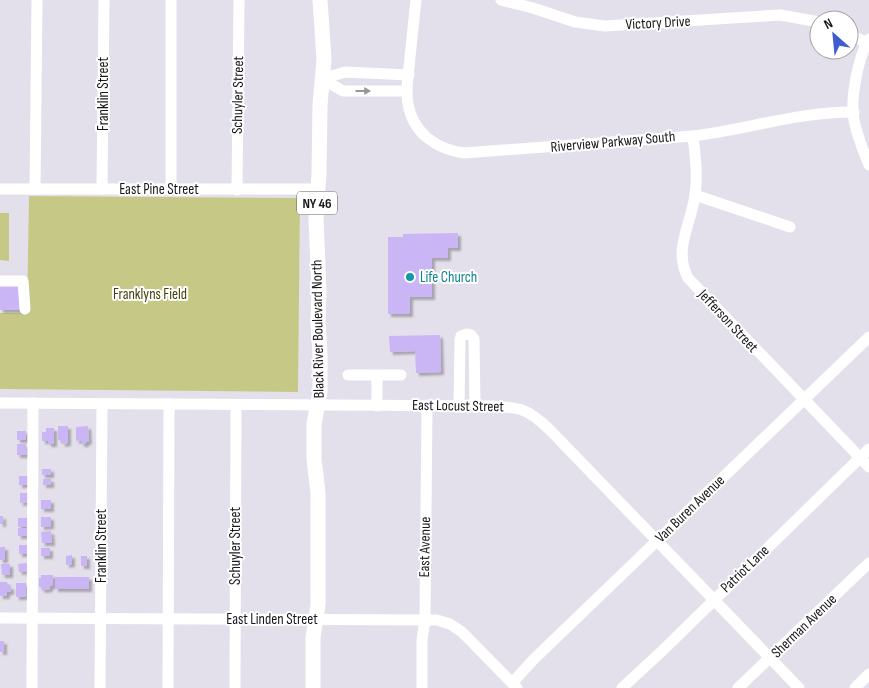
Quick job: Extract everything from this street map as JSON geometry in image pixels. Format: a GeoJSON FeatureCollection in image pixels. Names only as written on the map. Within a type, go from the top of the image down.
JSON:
{"type":"FeatureCollection","features":[{"type":"Feature","properties":{"kind":"main road","name":"Black River Boulevard North"},"geometry":{"type":"LineString","coordinates":[[313,688],[318,493],[314,459],[314,424],[320,392],[318,322],[320,291],[316,235],[324,59],[320,0]]}},
{"type":"Feature","properties":{"kind":"street"},"geometry":{"type":"LineString","coordinates":[[35,189],[37,0]]}},
{"type":"Feature","properties":{"kind":"street","name":"Franklin Street"},"geometry":{"type":"LineString","coordinates":[[102,189],[104,0]]}},
{"type":"Feature","properties":{"kind":"street"},"geometry":{"type":"LineString","coordinates":[[170,0],[171,189]]}},
{"type":"Feature","properties":{"kind":"street","name":"Schuyler Street"},"geometry":{"type":"LineString","coordinates":[[237,190],[239,0]]}},
{"type":"Feature","properties":{"kind":"street","name":"Riverview Parkway South"},"geometry":{"type":"LineString","coordinates":[[416,0],[408,103],[412,117],[420,132],[430,142],[446,149],[464,153],[693,136],[797,116],[828,112],[854,112]]}},
{"type":"Feature","properties":{"kind":"street","name":"Victory Drive"},"geometry":{"type":"LineString","coordinates":[[500,0],[533,4],[575,22],[605,26],[780,15],[809,20]]}},
{"type":"Feature","properties":{"kind":"street"},"geometry":{"type":"LineString","coordinates":[[868,41],[860,58],[856,79],[854,118],[859,141],[869,165]]}},
{"type":"Feature","properties":{"kind":"street"},"geometry":{"type":"LineString","coordinates":[[322,78],[344,72],[409,75]]}},
{"type":"Feature","properties":{"kind":"street"},"geometry":{"type":"LineString","coordinates":[[322,78],[343,91],[408,91]]}},
{"type":"Feature","properties":{"kind":"street","name":"Jefferson Street"},"geometry":{"type":"LineString","coordinates":[[693,136],[696,171],[695,195],[682,247],[682,266],[688,278],[869,467]]}},
{"type":"Feature","properties":{"kind":"street","name":"East Pine Street"},"geometry":{"type":"LineString","coordinates":[[0,188],[318,189]]}},
{"type":"Feature","properties":{"kind":"street"},"geometry":{"type":"LineString","coordinates":[[695,195],[790,228]]}},
{"type":"Feature","properties":{"kind":"street"},"geometry":{"type":"LineString","coordinates":[[0,281],[23,281],[24,309]]}},
{"type":"Feature","properties":{"kind":"street"},"geometry":{"type":"LineString","coordinates":[[459,406],[460,340],[461,336],[467,334],[471,335],[474,339],[475,406]]}},
{"type":"Feature","properties":{"kind":"street","name":"Van Buren Avenue"},"geometry":{"type":"LineString","coordinates":[[514,685],[534,659],[869,338]]}},
{"type":"Feature","properties":{"kind":"street"},"geometry":{"type":"LineString","coordinates":[[348,375],[401,375]]}},
{"type":"Feature","properties":{"kind":"street"},"geometry":{"type":"LineString","coordinates":[[377,375],[377,406]]}},
{"type":"Feature","properties":{"kind":"street","name":"East Locust Street"},"geometry":{"type":"LineString","coordinates":[[0,403],[475,406],[520,408],[537,418],[799,688]]}},
{"type":"Feature","properties":{"kind":"street"},"geometry":{"type":"LineString","coordinates":[[32,688],[33,403]]}},
{"type":"Feature","properties":{"kind":"street","name":"Franklin Street"},"geometry":{"type":"LineString","coordinates":[[100,688],[102,404]]}},
{"type":"Feature","properties":{"kind":"street"},"geometry":{"type":"LineString","coordinates":[[168,688],[169,404]]}},
{"type":"Feature","properties":{"kind":"street","name":"Schuyler Street"},"geometry":{"type":"LineString","coordinates":[[235,688],[236,405]]}},
{"type":"Feature","properties":{"kind":"street","name":"East Avenue"},"geometry":{"type":"LineString","coordinates":[[422,688],[422,640],[425,620],[427,406]]}},
{"type":"Feature","properties":{"kind":"street","name":"Patriot Lane"},"geometry":{"type":"LineString","coordinates":[[622,688],[869,449]]}},
{"type":"Feature","properties":{"kind":"street","name":"Sherman Avenue"},"geometry":{"type":"LineString","coordinates":[[738,688],[869,563]]}},
{"type":"Feature","properties":{"kind":"street","name":"East Linden Street"},"geometry":{"type":"LineString","coordinates":[[0,618],[437,620],[450,624],[462,632],[514,685]]}},
{"type":"Feature","properties":{"kind":"street"},"geometry":{"type":"LineString","coordinates":[[855,688],[869,674]]}},
{"type":"Feature","properties":{"kind":"green space","name":"Franklyns Field"},"geometry":{"type":"Polygon","coordinates":[[[29,196],[300,198],[298,392],[0,389],[0,313],[27,313],[29,196]]]}},
{"type":"Feature","properties":{"kind":"green space"},"geometry":{"type":"Polygon","coordinates":[[[0,213],[9,213],[9,261],[0,260],[0,213]]]}},
{"type":"Feature","properties":{"kind":"building","name":"Life Church"},"geometry":{"type":"Polygon","coordinates":[[[458,233],[458,248],[448,248],[448,258],[432,258],[432,297],[410,297],[410,314],[388,314],[388,237],[403,237],[403,234],[458,233]]]}},
{"type":"Feature","properties":{"kind":"building"},"geometry":{"type":"Polygon","coordinates":[[[0,284],[21,284],[20,310],[0,310],[0,284]]]}},
{"type":"Feature","properties":{"kind":"building"},"geometry":{"type":"Polygon","coordinates":[[[440,335],[441,372],[416,373],[415,351],[390,352],[389,336],[440,335]]]}},
{"type":"Feature","properties":{"kind":"building"},"geometry":{"type":"Polygon","coordinates":[[[58,426],[68,426],[68,443],[62,444],[62,440],[58,440],[58,426]]]}},
{"type":"Feature","properties":{"kind":"building"},"geometry":{"type":"Polygon","coordinates":[[[88,426],[89,441],[86,444],[81,444],[81,440],[76,441],[76,427],[88,426]]]}},
{"type":"Feature","properties":{"kind":"building"},"geometry":{"type":"Polygon","coordinates":[[[46,428],[54,428],[54,444],[42,441],[42,432],[46,432],[46,428]]]}},
{"type":"Feature","properties":{"kind":"building"},"geometry":{"type":"Polygon","coordinates":[[[17,431],[26,431],[26,440],[17,440],[17,431]]]}},
{"type":"Feature","properties":{"kind":"building"},"geometry":{"type":"Polygon","coordinates":[[[17,444],[26,444],[27,455],[17,455],[17,444]]]}},
{"type":"Feature","properties":{"kind":"building"},"geometry":{"type":"Polygon","coordinates":[[[42,469],[51,469],[51,475],[42,475],[42,469]]]}},
{"type":"Feature","properties":{"kind":"building"},"geometry":{"type":"Polygon","coordinates":[[[19,476],[28,476],[28,485],[19,485],[19,476]]]}},
{"type":"Feature","properties":{"kind":"building"},"geometry":{"type":"Polygon","coordinates":[[[43,479],[51,479],[51,485],[43,485],[43,479]]]}},
{"type":"Feature","properties":{"kind":"building"},"geometry":{"type":"Polygon","coordinates":[[[20,493],[28,493],[28,502],[20,503],[20,493]]]}},
{"type":"Feature","properties":{"kind":"building"},"geometry":{"type":"Polygon","coordinates":[[[41,500],[51,500],[51,509],[41,509],[41,500]]]}},
{"type":"Feature","properties":{"kind":"building"},"geometry":{"type":"Polygon","coordinates":[[[0,516],[3,516],[3,524],[0,524],[0,516]]]}},
{"type":"Feature","properties":{"kind":"building"},"geometry":{"type":"Polygon","coordinates":[[[41,517],[51,517],[51,526],[41,527],[41,517]]]}},
{"type":"Feature","properties":{"kind":"building"},"geometry":{"type":"Polygon","coordinates":[[[18,518],[29,518],[28,527],[18,527],[18,518]]]}},
{"type":"Feature","properties":{"kind":"building"},"geometry":{"type":"Polygon","coordinates":[[[18,528],[28,528],[28,536],[18,536],[18,528]]]}},
{"type":"Feature","properties":{"kind":"building"},"geometry":{"type":"Polygon","coordinates":[[[51,531],[52,543],[42,543],[41,532],[51,531]]]}},
{"type":"Feature","properties":{"kind":"building"},"geometry":{"type":"Polygon","coordinates":[[[19,545],[28,545],[28,554],[19,554],[19,545]]]}},
{"type":"Feature","properties":{"kind":"building"},"geometry":{"type":"Polygon","coordinates":[[[0,547],[5,547],[5,560],[0,560],[0,547]]]}},
{"type":"Feature","properties":{"kind":"building"},"geometry":{"type":"Polygon","coordinates":[[[41,548],[50,548],[50,556],[41,556],[41,548]]]}},
{"type":"Feature","properties":{"kind":"building"},"geometry":{"type":"Polygon","coordinates":[[[72,555],[72,564],[66,565],[66,556],[72,555]]]}},
{"type":"Feature","properties":{"kind":"building"},"geometry":{"type":"Polygon","coordinates":[[[81,556],[87,556],[87,566],[81,566],[81,556]]]}},
{"type":"Feature","properties":{"kind":"building"},"geometry":{"type":"Polygon","coordinates":[[[27,563],[28,571],[19,572],[18,564],[27,563]]]}},
{"type":"Feature","properties":{"kind":"building"},"geometry":{"type":"Polygon","coordinates":[[[1,564],[10,564],[10,575],[2,575],[1,564]]]}},
{"type":"Feature","properties":{"kind":"building"},"geometry":{"type":"Polygon","coordinates":[[[41,575],[53,575],[53,586],[50,586],[50,589],[42,590],[39,587],[41,575]]]}},
{"type":"Feature","properties":{"kind":"building"},"geometry":{"type":"Polygon","coordinates":[[[55,577],[89,577],[89,589],[55,589],[55,577]]]}},
{"type":"Feature","properties":{"kind":"building"},"geometry":{"type":"Polygon","coordinates":[[[0,582],[7,582],[8,587],[11,586],[11,592],[7,592],[7,596],[0,596],[0,582]]]}},
{"type":"Feature","properties":{"kind":"building"},"geometry":{"type":"Polygon","coordinates":[[[16,583],[26,583],[26,597],[16,597],[16,583]]]}},
{"type":"Feature","properties":{"kind":"building"},"geometry":{"type":"Polygon","coordinates":[[[0,641],[4,641],[4,652],[0,652],[0,641]]]}},
{"type":"Feature","properties":{"kind":"place","name":"Life Church"},"geometry":{"type":"Point","coordinates":[410,277]}}]}
